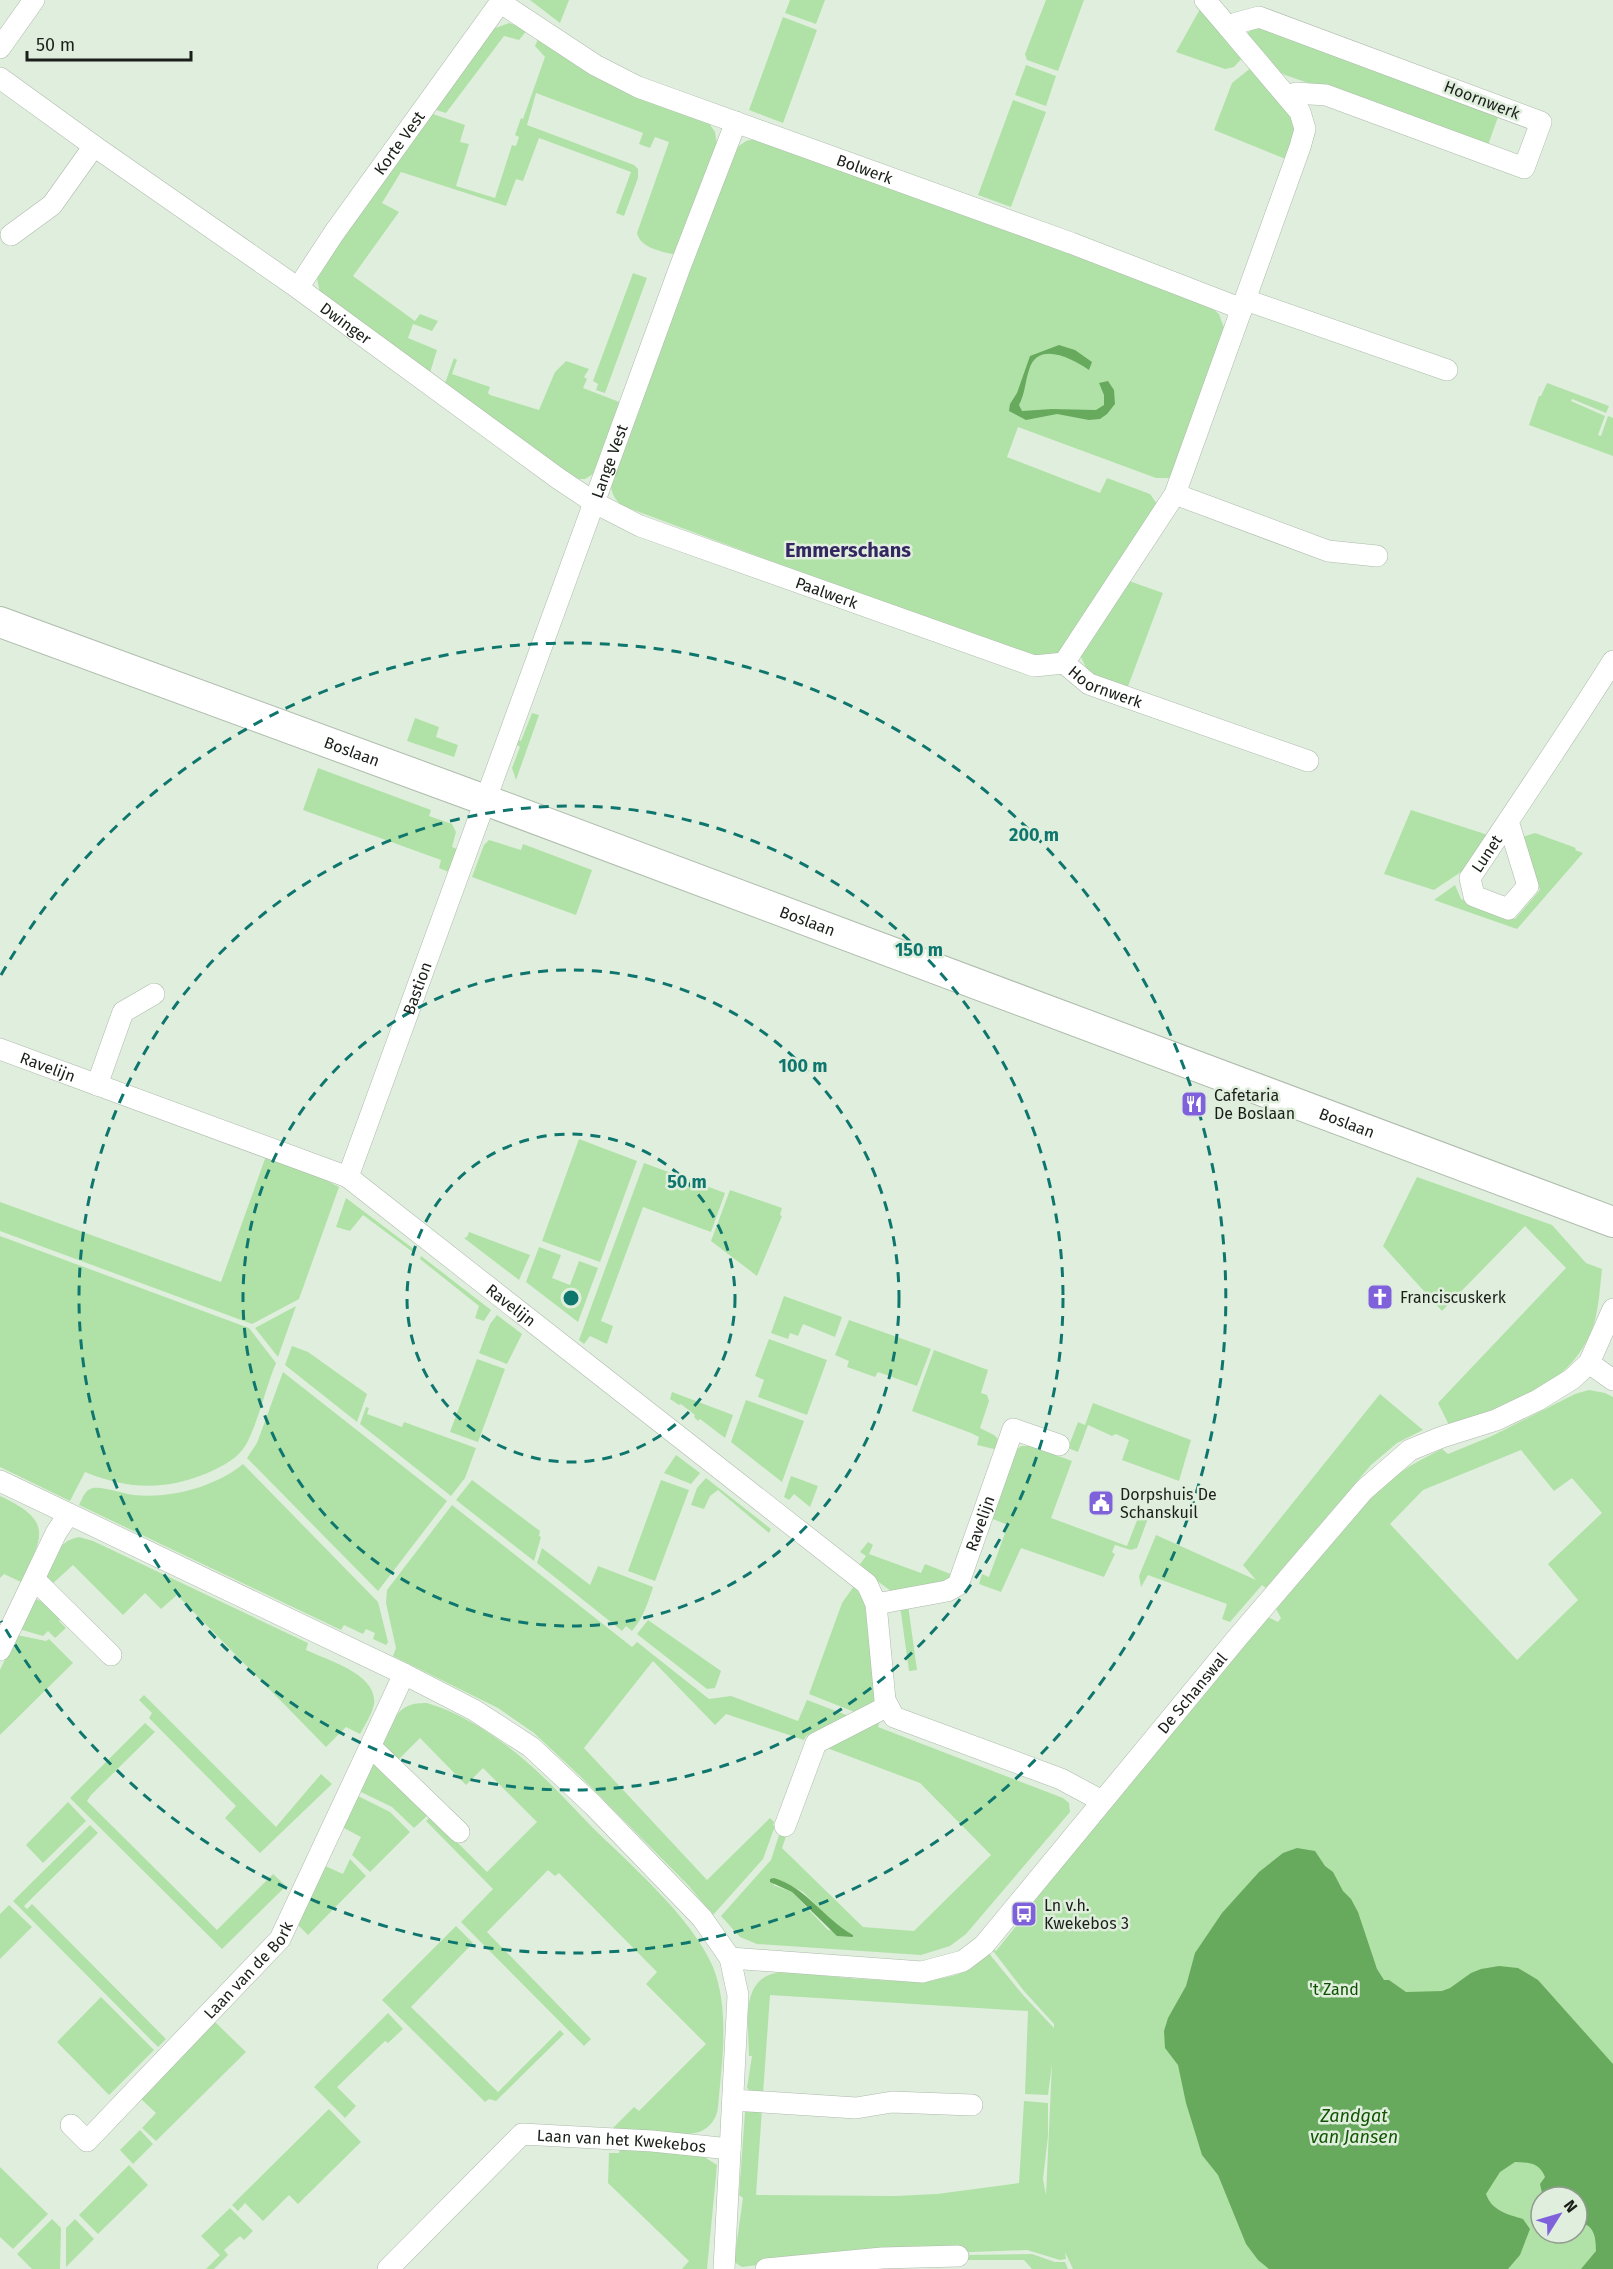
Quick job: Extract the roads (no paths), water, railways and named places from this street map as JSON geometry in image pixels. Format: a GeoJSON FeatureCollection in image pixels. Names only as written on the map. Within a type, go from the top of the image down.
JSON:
{"type":"FeatureCollection","features":[{"type":"Feature","properties":{"kind":"main road","name":"Boslaan"},"geometry":{"type":"LineString","coordinates":[[0,622],[485,800],[1613,1222]]}},
{"type":"Feature","properties":{"kind":"street"},"geometry":{"type":"LineString","coordinates":[[0,48],[34,0]]}},
{"type":"Feature","properties":{"kind":"street"},"geometry":{"type":"LineString","coordinates":[[1205,0],[1229,28]]}},
{"type":"Feature","properties":{"kind":"street","name":"Bolwerk"},"geometry":{"type":"LineString","coordinates":[[502,1],[595,65],[638,87],[1244,304]]}},
{"type":"Feature","properties":{"kind":"street","name":"Korte Vest"},"geometry":{"type":"LineString","coordinates":[[298,288],[334,233],[502,1]]}},
{"type":"Feature","properties":{"kind":"street","name":"Hoornwerk"},"geometry":{"type":"LineString","coordinates":[[1288,96],[1296,93],[1326,95],[1524,168],[1541,122],[1260,17],[1237,23],[1229,28],[1288,96],[1300,112],[1305,129],[1175,494],[1064,663],[1089,684],[1308,761]]}},
{"type":"Feature","properties":{"kind":"street","name":"Dwinger"},"geometry":{"type":"LineString","coordinates":[[0,78],[298,288],[595,503]]}},
{"type":"Feature","properties":{"kind":"street","name":"Lange Vest"},"geometry":{"type":"LineString","coordinates":[[485,800],[680,267],[736,122]]}},
{"type":"Feature","properties":{"kind":"street"},"geometry":{"type":"LineString","coordinates":[[11,236],[52,205],[94,146]]}},
{"type":"Feature","properties":{"kind":"street"},"geometry":{"type":"LineString","coordinates":[[1244,304],[1447,370]]}},
{"type":"Feature","properties":{"kind":"street"},"geometry":{"type":"LineString","coordinates":[[1175,494],[1328,552],[1377,556]]}},
{"type":"Feature","properties":{"kind":"street","name":"Paalwerk"},"geometry":{"type":"LineString","coordinates":[[595,503],[640,526],[1034,666],[1064,663]]}},
{"type":"Feature","properties":{"kind":"street","name":"Lunet"},"geometry":{"type":"LineString","coordinates":[[1508,821],[1613,661]]}},
{"type":"Feature","properties":{"kind":"street","name":"Bastion"},"geometry":{"type":"LineString","coordinates":[[348,1177],[485,800]]}},
{"type":"Feature","properties":{"kind":"street","name":"Ravelijn"},"geometry":{"type":"LineString","coordinates":[[97,1084],[123,1012],[154,994]]}},
{"type":"Feature","properties":{"kind":"street","name":"Ravelijn"},"geometry":{"type":"LineString","coordinates":[[0,1049],[348,1177],[867,1584],[876,1604],[885,1700],[888,1706]]}},
{"type":"Feature","properties":{"kind":"street","name":"De Schanswal"},"geometry":{"type":"LineString","coordinates":[[730,1958],[922,1972],[963,1961],[984,1945],[1238,1637],[1364,1490],[1410,1450],[1496,1420],[1538,1400],[1572,1379],[1589,1363],[1613,1309]]}},
{"type":"Feature","properties":{"kind":"street"},"geometry":{"type":"LineString","coordinates":[[1589,1363],[1613,1380]]}},
{"type":"Feature","properties":{"kind":"street","name":"Ravelijn"},"geometry":{"type":"LineString","coordinates":[[876,1604],[946,1591],[958,1585],[1013,1429],[1059,1445]]}},
{"type":"Feature","properties":{"kind":"street"},"geometry":{"type":"LineString","coordinates":[[0,1481],[404,1674],[474,1710],[531,1747],[593,1805],[702,1918],[730,1958]]}},
{"type":"Feature","properties":{"kind":"street"},"geometry":{"type":"LineString","coordinates":[[0,1650],[56,1533],[68,1515]]}},
{"type":"Feature","properties":{"kind":"street"},"geometry":{"type":"LineString","coordinates":[[35,1580],[111,1655]]}},
{"type":"Feature","properties":{"kind":"street","name":"Laan van de Bork"},"geometry":{"type":"LineString","coordinates":[[71,2125],[87,2141],[280,1940],[404,1674]]}},
{"type":"Feature","properties":{"kind":"street"},"geometry":{"type":"LineString","coordinates":[[785,1826],[816,1743],[888,1706],[894,1717],[1061,1779],[1102,1801]]}},
{"type":"Feature","properties":{"kind":"street"},"geometry":{"type":"LineString","coordinates":[[371,1747],[459,1832]]}},
{"type":"Feature","properties":{"kind":"street","name":"Laan van het Kwekebos"},"geometry":{"type":"LineString","coordinates":[[724,2269],[738,1995],[730,1958]]}},
{"type":"Feature","properties":{"kind":"street"},"geometry":{"type":"LineString","coordinates":[[733,2100],[856,2108],[892,2102],[972,2105]]}},
{"type":"Feature","properties":{"kind":"street","name":"Laan van het Kwekebos"},"geometry":{"type":"LineString","coordinates":[[388,2269],[522,2134],[652,2141],[730,2149]]}},
{"type":"Feature","properties":{"kind":"street"},"geometry":{"type":"LineString","coordinates":[[766,2269],[882,2258],[958,2256]]}},
{"type":"Feature","properties":{"kind":"water"},"geometry":{"type":"Polygon","coordinates":[[[1059,345],[1075,350],[1092,362],[1089,370],[1065,357],[1047,354],[1040,356],[1033,361],[1029,370],[1019,405],[1022,411],[1096,410],[1104,405],[1104,395],[1099,383],[1108,381],[1114,390],[1115,404],[1100,419],[1089,420],[1057,414],[1026,420],[1009,411],[1030,356],[1059,345]]]}},
{"type":"Feature","properties":{"kind":"water","name":"Zandgat van Jansen"},"geometry":{"type":"Polygon","coordinates":[[[1297,1848],[1315,1851],[1325,1866],[1333,1872],[1358,1912],[1377,1969],[1384,1980],[1389,1980],[1406,1992],[1442,1991],[1481,1969],[1499,1966],[1518,1968],[1538,1980],[1613,2064],[1613,2269],[1581,2269],[1596,2251],[1593,2232],[1589,2227],[1589,2185],[1540,2185],[1545,2177],[1540,2168],[1533,2164],[1515,2162],[1500,2172],[1486,2194],[1496,2208],[1523,2219],[1529,2228],[1520,2255],[1508,2269],[1269,2269],[1258,2260],[1246,2244],[1218,2175],[1202,2155],[1186,2103],[1178,2065],[1165,2048],[1164,2031],[1168,2018],[1186,1986],[1195,1953],[1222,1913],[1259,1872],[1283,1853],[1297,1848]]]}},
{"type":"Feature","properties":{"kind":"water"},"geometry":{"type":"Polygon","coordinates":[[[774,1878],[796,1888],[853,1937],[837,1936],[792,1892],[770,1882],[770,1879],[774,1878]]]}},
{"type":"Feature","properties":{"kind":"place","name":"Cafetaria De Boslaan"},"geometry":{"type":"Point","coordinates":[1194,1104]}},
{"type":"Feature","properties":{"kind":"place","name":"Franciscuskerk"},"geometry":{"type":"Point","coordinates":[1380,1297]}},
{"type":"Feature","properties":{"kind":"place","name":"Dorpshuis De Schanskuil"},"geometry":{"type":"Point","coordinates":[1101,1503]}},
{"type":"Feature","properties":{"kind":"place","name":"Ln v.h. Kwekebos 3"},"geometry":{"type":"Point","coordinates":[1024,1914]}},
{"type":"Feature","properties":{"kind":"district","name":"Emmerschans"},"geometry":{"type":"Point","coordinates":[848,550]}},
{"type":"Feature","properties":{"kind":"park label","name":"'t Zand"},"geometry":{"type":"Point","coordinates":[1334,1989]}}]}
